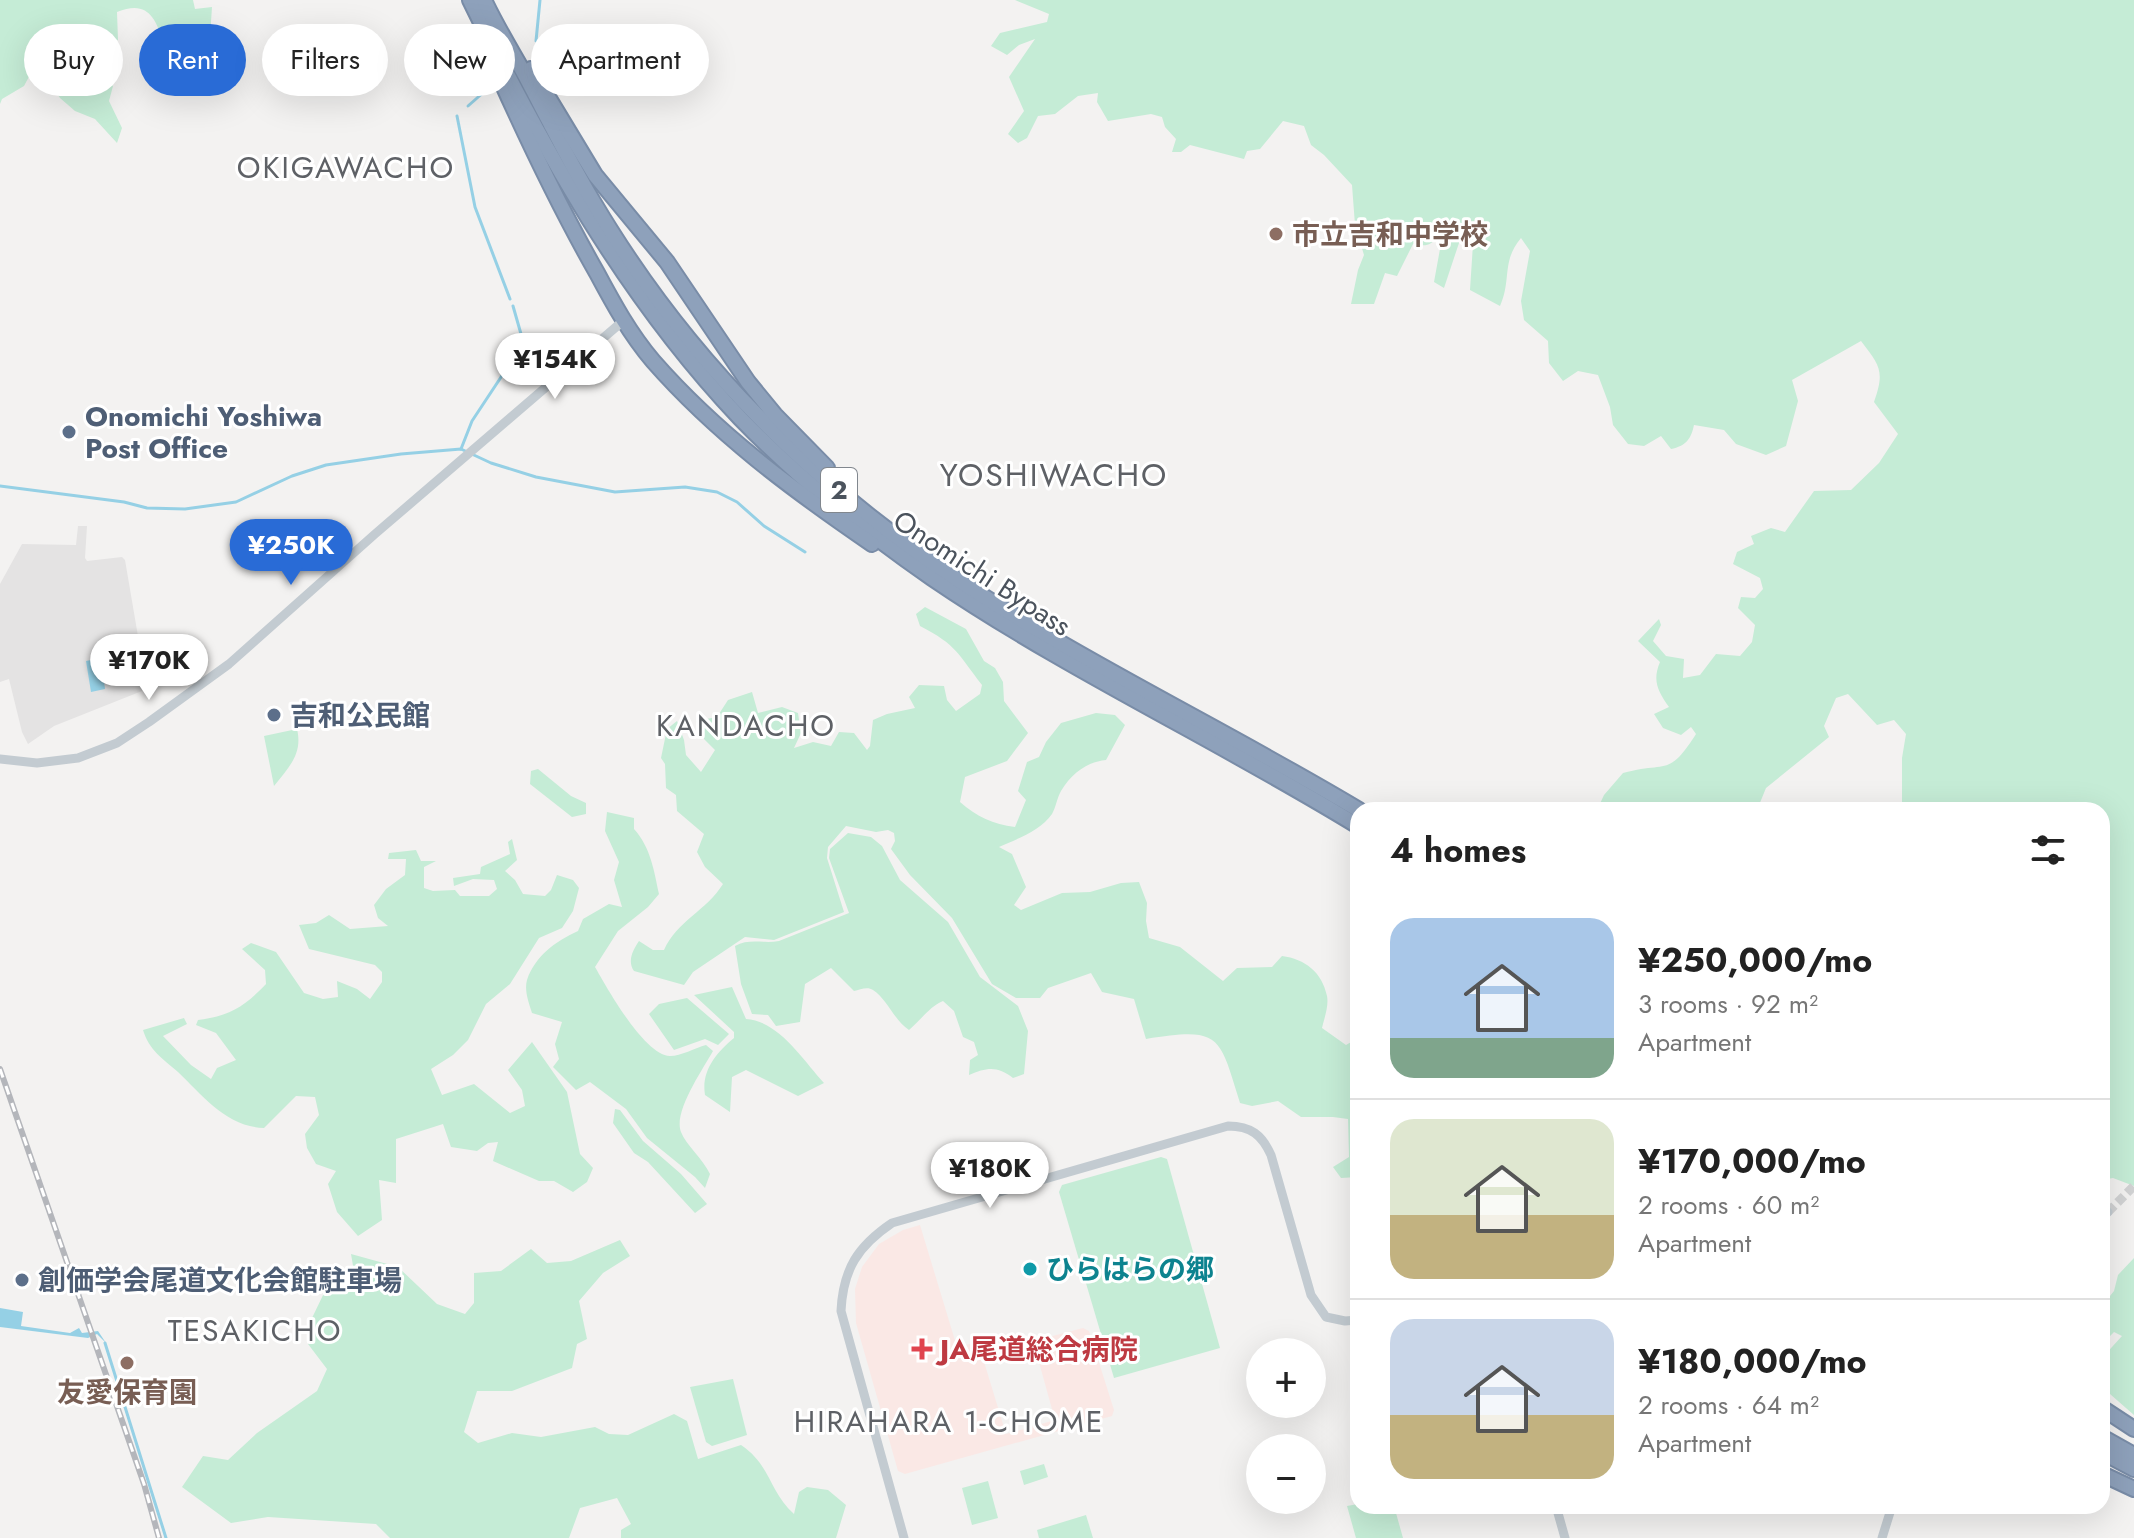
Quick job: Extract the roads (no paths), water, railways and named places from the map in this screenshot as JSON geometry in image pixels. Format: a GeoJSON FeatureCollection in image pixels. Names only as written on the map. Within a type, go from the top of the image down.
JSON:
{"type":"FeatureCollection","features":[{"type":"Feature","properties":{"kind":"highway"},"geometry":{"type":"LineString","coordinates":[[463,0],[573,232],[623,321],[653,361],[713,421],[798,494],[874,545],[966,599]]}},
{"type":"Feature","properties":{"kind":"highway","name":"Onomichi Bypass"},"geometry":{"type":"LineString","coordinates":[[470,0],[536,130],[621,268],[707,381],[741,418],[820,491],[911,563],[966,599],[1350,821]]}},
{"type":"Feature","properties":{"kind":"highway"},"geometry":{"type":"LineString","coordinates":[[486,0],[595,175],[667,262],[748,382],[809,451],[918,552]]}},
{"type":"Feature","properties":{"kind":"highway","name":"Onomichi Bypass"},"geometry":{"type":"LineString","coordinates":[[486,0],[572,164],[611,231],[680,328],[712,367],[787,445],[918,552],[1008,611],[1350,805]]}},
{"type":"Feature","properties":{"kind":"highway"},"geometry":{"type":"LineString","coordinates":[[2110,1413],[2134,1429]]}},
{"type":"Feature","properties":{"kind":"highway"},"geometry":{"type":"LineString","coordinates":[[2110,1442],[2134,1455]]}},
{"type":"Feature","properties":{"kind":"highway"},"geometry":{"type":"LineString","coordinates":[[2110,1456],[2134,1469]]}},
{"type":"Feature","properties":{"kind":"highway"},"geometry":{"type":"LineString","coordinates":[[2110,1478],[2134,1489]]}},
{"type":"Feature","properties":{"kind":"street"},"geometry":{"type":"LineString","coordinates":[[0,759],[37,763],[78,758],[117,743],[173,705],[229,664],[623,321]]}},
{"type":"Feature","properties":{"kind":"street"},"geometry":{"type":"LineString","coordinates":[[904,1538],[841,1311],[846,1277],[857,1254],[870,1238],[892,1223],[1228,1126],[1242,1126],[1256,1132],[1266,1142],[1311,1295],[1326,1317],[1350,1321]]}},
{"type":"Feature","properties":{"kind":"street"},"geometry":{"type":"LineString","coordinates":[[1558,1514],[1565,1538]]}},
{"type":"Feature","properties":{"kind":"street"},"geometry":{"type":"LineString","coordinates":[[1882,1538],[1890,1514]]}},
{"type":"Feature","properties":{"kind":"water"},"geometry":{"type":"Polygon","coordinates":[[[101,658],[105,689],[91,692],[86,661],[101,658]]]}},
{"type":"Feature","properties":{"kind":"water"},"geometry":{"type":"Polygon","coordinates":[[[0,1308],[23,1312],[21,1326],[70,1333],[79,1328],[82,1333],[98,1331],[106,1343],[97,1334],[88,1338],[0,1327],[0,1308]]]}},
{"type":"Feature","properties":{"kind":"waterway"},"geometry":{"type":"LineString","coordinates":[[538,24],[540,0]]}},
{"type":"Feature","properties":{"kind":"waterway"},"geometry":{"type":"LineString","coordinates":[[468,106],[479,96]]}},
{"type":"Feature","properties":{"kind":"waterway"},"geometry":{"type":"LineString","coordinates":[[457,116],[475,207],[510,299]]}},
{"type":"Feature","properties":{"kind":"waterway"},"geometry":{"type":"LineString","coordinates":[[461,449],[472,421],[509,365],[521,334],[513,306]]}},
{"type":"Feature","properties":{"kind":"waterway"},"geometry":{"type":"LineString","coordinates":[[0,486],[124,502],[147,508],[185,509],[236,502],[292,476],[326,465],[461,449],[491,463],[536,477],[615,492],[685,487],[717,492],[737,502],[764,526],[805,552]]}},
{"type":"Feature","properties":{"kind":"waterway"},"geometry":{"type":"LineString","coordinates":[[105,1343],[166,1538]]}},
{"type":"Feature","properties":{"kind":"tunnel"},"geometry":{"type":"LineString","coordinates":[[2110,1210],[2134,1186]]}},
{"type":"Feature","properties":{"kind":"railway"},"geometry":{"type":"LineString","coordinates":[[0,1069],[144,1484],[159,1538]]}},
{"type":"Feature","properties":{"kind":"place","name":"市立吉和中学校"},"geometry":{"type":"Point","coordinates":[1276,234]}},
{"type":"Feature","properties":{"kind":"place","name":"Onomichi Yoshiwa Post Office"},"geometry":{"type":"Point","coordinates":[69,432]}},
{"type":"Feature","properties":{"kind":"place","name":"吉和公民館"},"geometry":{"type":"Point","coordinates":[274,715]}},
{"type":"Feature","properties":{"kind":"place","name":"ひらはらの郷"},"geometry":{"type":"Point","coordinates":[1030,1269]}},
{"type":"Feature","properties":{"kind":"place","name":"創価学会尾道文化会館駐車場"},"geometry":{"type":"Point","coordinates":[22,1280]}},
{"type":"Feature","properties":{"kind":"place","name":"JA尾道総合病院"},"geometry":{"type":"Point","coordinates":[922,1349]}},
{"type":"Feature","properties":{"kind":"place","name":"友愛保育園"},"geometry":{"type":"Point","coordinates":[127,1363]}},
{"type":"Feature","properties":{"kind":"district","name":"OKIGAWACHO"},"geometry":{"type":"Point","coordinates":[346,167]}},
{"type":"Feature","properties":{"kind":"district","name":"YOSHIWACHO"},"geometry":{"type":"Point","coordinates":[1054,475]}},
{"type":"Feature","properties":{"kind":"district","name":"KANDACHO"},"geometry":{"type":"Point","coordinates":[746,725]}},
{"type":"Feature","properties":{"kind":"district","name":"TESAKICHO"},"geometry":{"type":"Point","coordinates":[255,1330]}},
{"type":"Feature","properties":{"kind":"district","name":"HIRAHARA 1-CHOME"},"geometry":{"type":"Point","coordinates":[949,1421]}}]}
